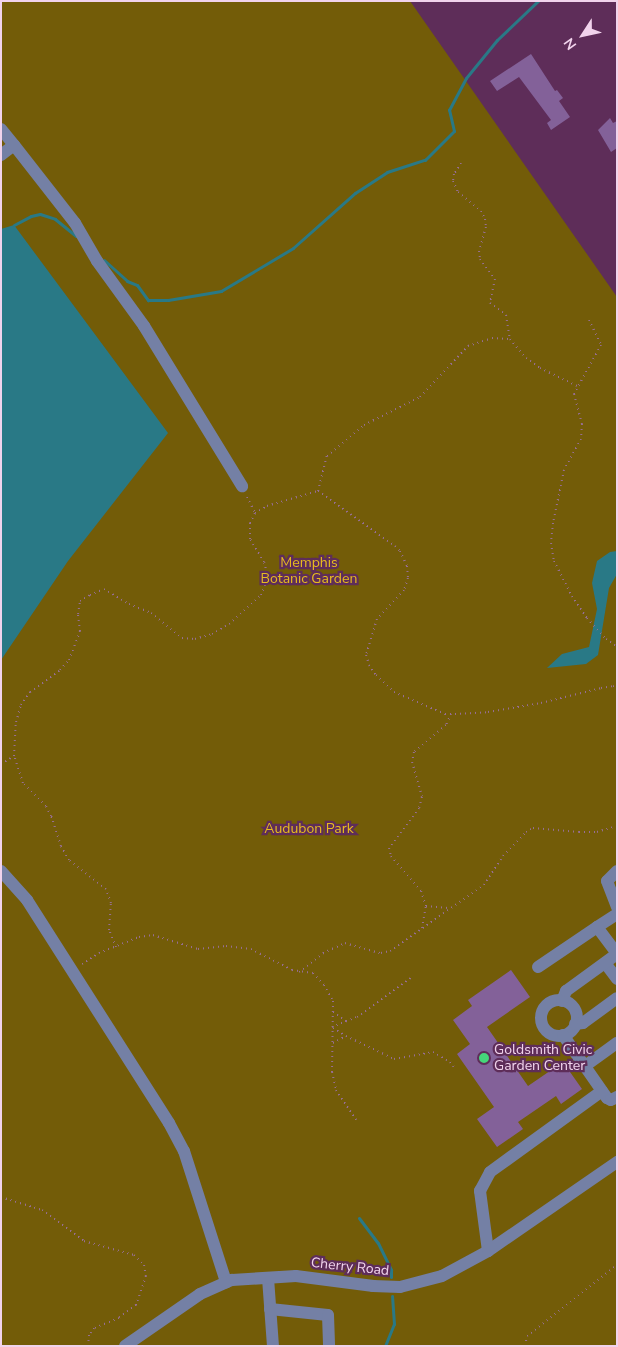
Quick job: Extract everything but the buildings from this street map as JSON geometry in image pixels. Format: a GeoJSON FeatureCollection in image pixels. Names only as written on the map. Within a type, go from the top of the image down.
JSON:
{"type":"FeatureCollection","features":[{"type":"Feature","properties":{"kind":"street"},"geometry":{"type":"LineString","coordinates":[[1,129],[75,223],[97,261],[144,326],[242,486]]}},
{"type":"Feature","properties":{"kind":"street"},"geometry":{"type":"LineString","coordinates":[[1,155],[14,145]]}},
{"type":"Feature","properties":{"kind":"street"},"geometry":{"type":"LineString","coordinates":[[1,871],[27,900],[169,1122],[184,1151],[226,1282]]}},
{"type":"Feature","properties":{"kind":"street"},"geometry":{"type":"LineString","coordinates":[[617,871],[607,881],[617,907]]}},
{"type":"Feature","properties":{"kind":"street"},"geometry":{"type":"LineString","coordinates":[[538,966],[617,914]]}},
{"type":"Feature","properties":{"kind":"street"},"geometry":{"type":"LineString","coordinates":[[562,1000],[566,991],[617,954],[597,927]]}},
{"type":"Feature","properties":{"kind":"street"},"geometry":{"type":"LineString","coordinates":[[605,963],[617,979]]}},
{"type":"Feature","properties":{"kind":"street"},"geometry":{"type":"LineString","coordinates":[[575,1024],[583,1023],[617,998]]}},
{"type":"Feature","properties":{"kind":"street"},"geometry":{"type":"LineString","coordinates":[[562,1000],[574,1009],[575,1024],[572,1030],[563,1035],[550,1033],[542,1024],[542,1012],[549,1003],[562,1000]]}},
{"type":"Feature","properties":{"kind":"street"},"geometry":{"type":"LineString","coordinates":[[563,1035],[602,1091],[611,1100],[617,1096]]}},
{"type":"Feature","properties":{"kind":"street"},"geometry":{"type":"LineString","coordinates":[[584,1066],[617,1043]]}},
{"type":"Feature","properties":{"kind":"street"},"geometry":{"type":"LineString","coordinates":[[488,1251],[480,1191],[490,1172],[602,1091]]}},
{"type":"Feature","properties":{"kind":"street","name":"Cherry Road"},"geometry":{"type":"LineString","coordinates":[[125,1346],[200,1294],[232,1280],[296,1276],[373,1286],[400,1286],[442,1276],[488,1251],[617,1162]]}},
{"type":"Feature","properties":{"kind":"street"},"geometry":{"type":"LineString","coordinates":[[268,1278],[273,1346]]}},
{"type":"Feature","properties":{"kind":"street"},"geometry":{"type":"LineString","coordinates":[[270,1309],[328,1314],[329,1346]]}},
{"type":"Feature","properties":{"kind":"path"},"geometry":{"type":"LineString","coordinates":[[461,163],[454,174],[453,181],[458,192],[481,211],[485,219],[486,227],[479,251],[480,259],[495,279],[490,303],[506,315],[510,339],[526,358],[540,368],[577,386]]}},
{"type":"Feature","properties":{"kind":"path"},"geometry":{"type":"LineString","coordinates":[[588,320],[601,345],[574,394],[582,424],[581,439],[564,470],[551,543],[554,561],[559,573],[587,618],[606,639],[617,647]]}},
{"type":"Feature","properties":{"kind":"path"},"geometry":{"type":"LineString","coordinates":[[318,491],[327,456],[364,425],[420,397],[468,346],[492,338],[510,339]]}},
{"type":"Feature","properties":{"kind":"path"},"geometry":{"type":"LineString","coordinates":[[242,486],[255,513]]}},
{"type":"Feature","properties":{"kind":"path"},"geometry":{"type":"LineString","coordinates":[[116,947],[109,930],[111,902],[106,889],[69,860],[61,846],[46,806],[23,783],[14,756],[16,722],[21,705],[30,692],[60,670],[69,660],[80,632],[78,614],[80,602],[104,589],[129,604],[151,613],[182,638],[196,639],[212,634],[229,624],[261,595],[267,573],[264,562],[250,539],[250,524],[255,513],[266,506],[318,491]]}},
{"type":"Feature","properties":{"kind":"path"},"geometry":{"type":"LineString","coordinates":[[318,491],[400,551],[407,566],[408,578],[404,590],[399,597],[383,609],[373,628],[366,655],[369,665],[380,680],[394,692],[445,714],[451,714],[488,712],[541,703],[601,688],[617,688]]}},
{"type":"Feature","properties":{"kind":"path"},"geometry":{"type":"LineString","coordinates":[[421,929],[426,906],[421,891],[391,856],[389,848],[419,808],[422,797],[412,762],[414,752],[446,724],[451,714]]}},
{"type":"Feature","properties":{"kind":"path"},"geometry":{"type":"LineString","coordinates":[[1,764],[14,756]]}},
{"type":"Feature","properties":{"kind":"path"},"geometry":{"type":"LineString","coordinates":[[299,972],[336,945],[345,942],[381,953],[390,951],[484,885],[503,856],[526,832],[533,828],[588,832],[609,830],[617,826]]}},
{"type":"Feature","properties":{"kind":"path"},"geometry":{"type":"LineString","coordinates":[[426,906],[451,908]]}},
{"type":"Feature","properties":{"kind":"path"},"geometry":{"type":"LineString","coordinates":[[73,970],[99,953],[139,937],[153,935],[198,949],[226,946],[251,949],[292,970],[313,974],[324,985],[333,1001],[332,1072],[336,1090],[356,1120]]}},
{"type":"Feature","properties":{"kind":"path"},"geometry":{"type":"LineString","coordinates":[[332,1027],[348,1022],[412,978]]}},
{"type":"Feature","properties":{"kind":"path"},"geometry":{"type":"LineString","coordinates":[[332,1012],[348,1022]]}},
{"type":"Feature","properties":{"kind":"path"},"geometry":{"type":"LineString","coordinates":[[332,1027],[388,1058],[394,1059],[429,1052],[442,1057],[454,1067]]}},
{"type":"Feature","properties":{"kind":"path"},"geometry":{"type":"LineString","coordinates":[[332,1044],[346,1036]]}},
{"type":"Feature","properties":{"kind":"path"},"geometry":{"type":"LineString","coordinates":[[1,1197],[42,1210],[84,1241],[134,1255],[144,1265],[146,1276],[136,1305],[119,1318],[94,1328],[89,1336],[88,1346]]}},
{"type":"Feature","properties":{"kind":"path"},"geometry":{"type":"LineString","coordinates":[[525,1346],[527,1336],[617,1265]]}},
{"type":"Feature","properties":{"kind":"green space","name":"Memphis Botanic Garden"},"geometry":{"type":"Polygon","coordinates":[[[1,1],[410,1],[617,297],[617,1346],[1,1346],[1,1]]]}},
{"type":"Feature","properties":{"kind":"shaded area"},"geometry":{"type":"Polygon","coordinates":[[[14,225],[168,433],[68,561],[1,660],[1,229],[14,225]]]}},
{"type":"Feature","properties":{"kind":"shaded area"},"geometry":{"type":"Polygon","coordinates":[[[617,551],[617,574],[609,588],[598,655],[586,664],[547,668],[562,654],[589,647],[597,609],[592,583],[597,561],[610,552],[617,551]]]}},
{"type":"Feature","properties":{"kind":"waterway"},"geometry":{"type":"LineString","coordinates":[[104,260],[127,281],[137,285],[148,300],[168,300],[221,291],[293,248],[355,193],[387,172],[425,160],[454,131],[449,110],[466,78],[497,40],[538,1]]}},
{"type":"Feature","properties":{"kind":"waterway"},"geometry":{"type":"LineString","coordinates":[[14,225],[31,216],[40,214],[55,219],[76,236]]}},
{"type":"Feature","properties":{"kind":"waterway"},"geometry":{"type":"LineString","coordinates":[[359,1218],[378,1243],[391,1270],[391,1277]]}},
{"type":"Feature","properties":{"kind":"waterway"},"geometry":{"type":"LineString","coordinates":[[385,1346],[394,1324],[392,1296]]}},
{"type":"Feature","properties":{"kind":"place","name":"Goldsmith Civic Garden Center"},"geometry":{"type":"Point","coordinates":[484,1058]}},
{"type":"Feature","properties":{"kind":"park label","name":"Audubon Park"},"geometry":{"type":"Point","coordinates":[309,829]}}]}
